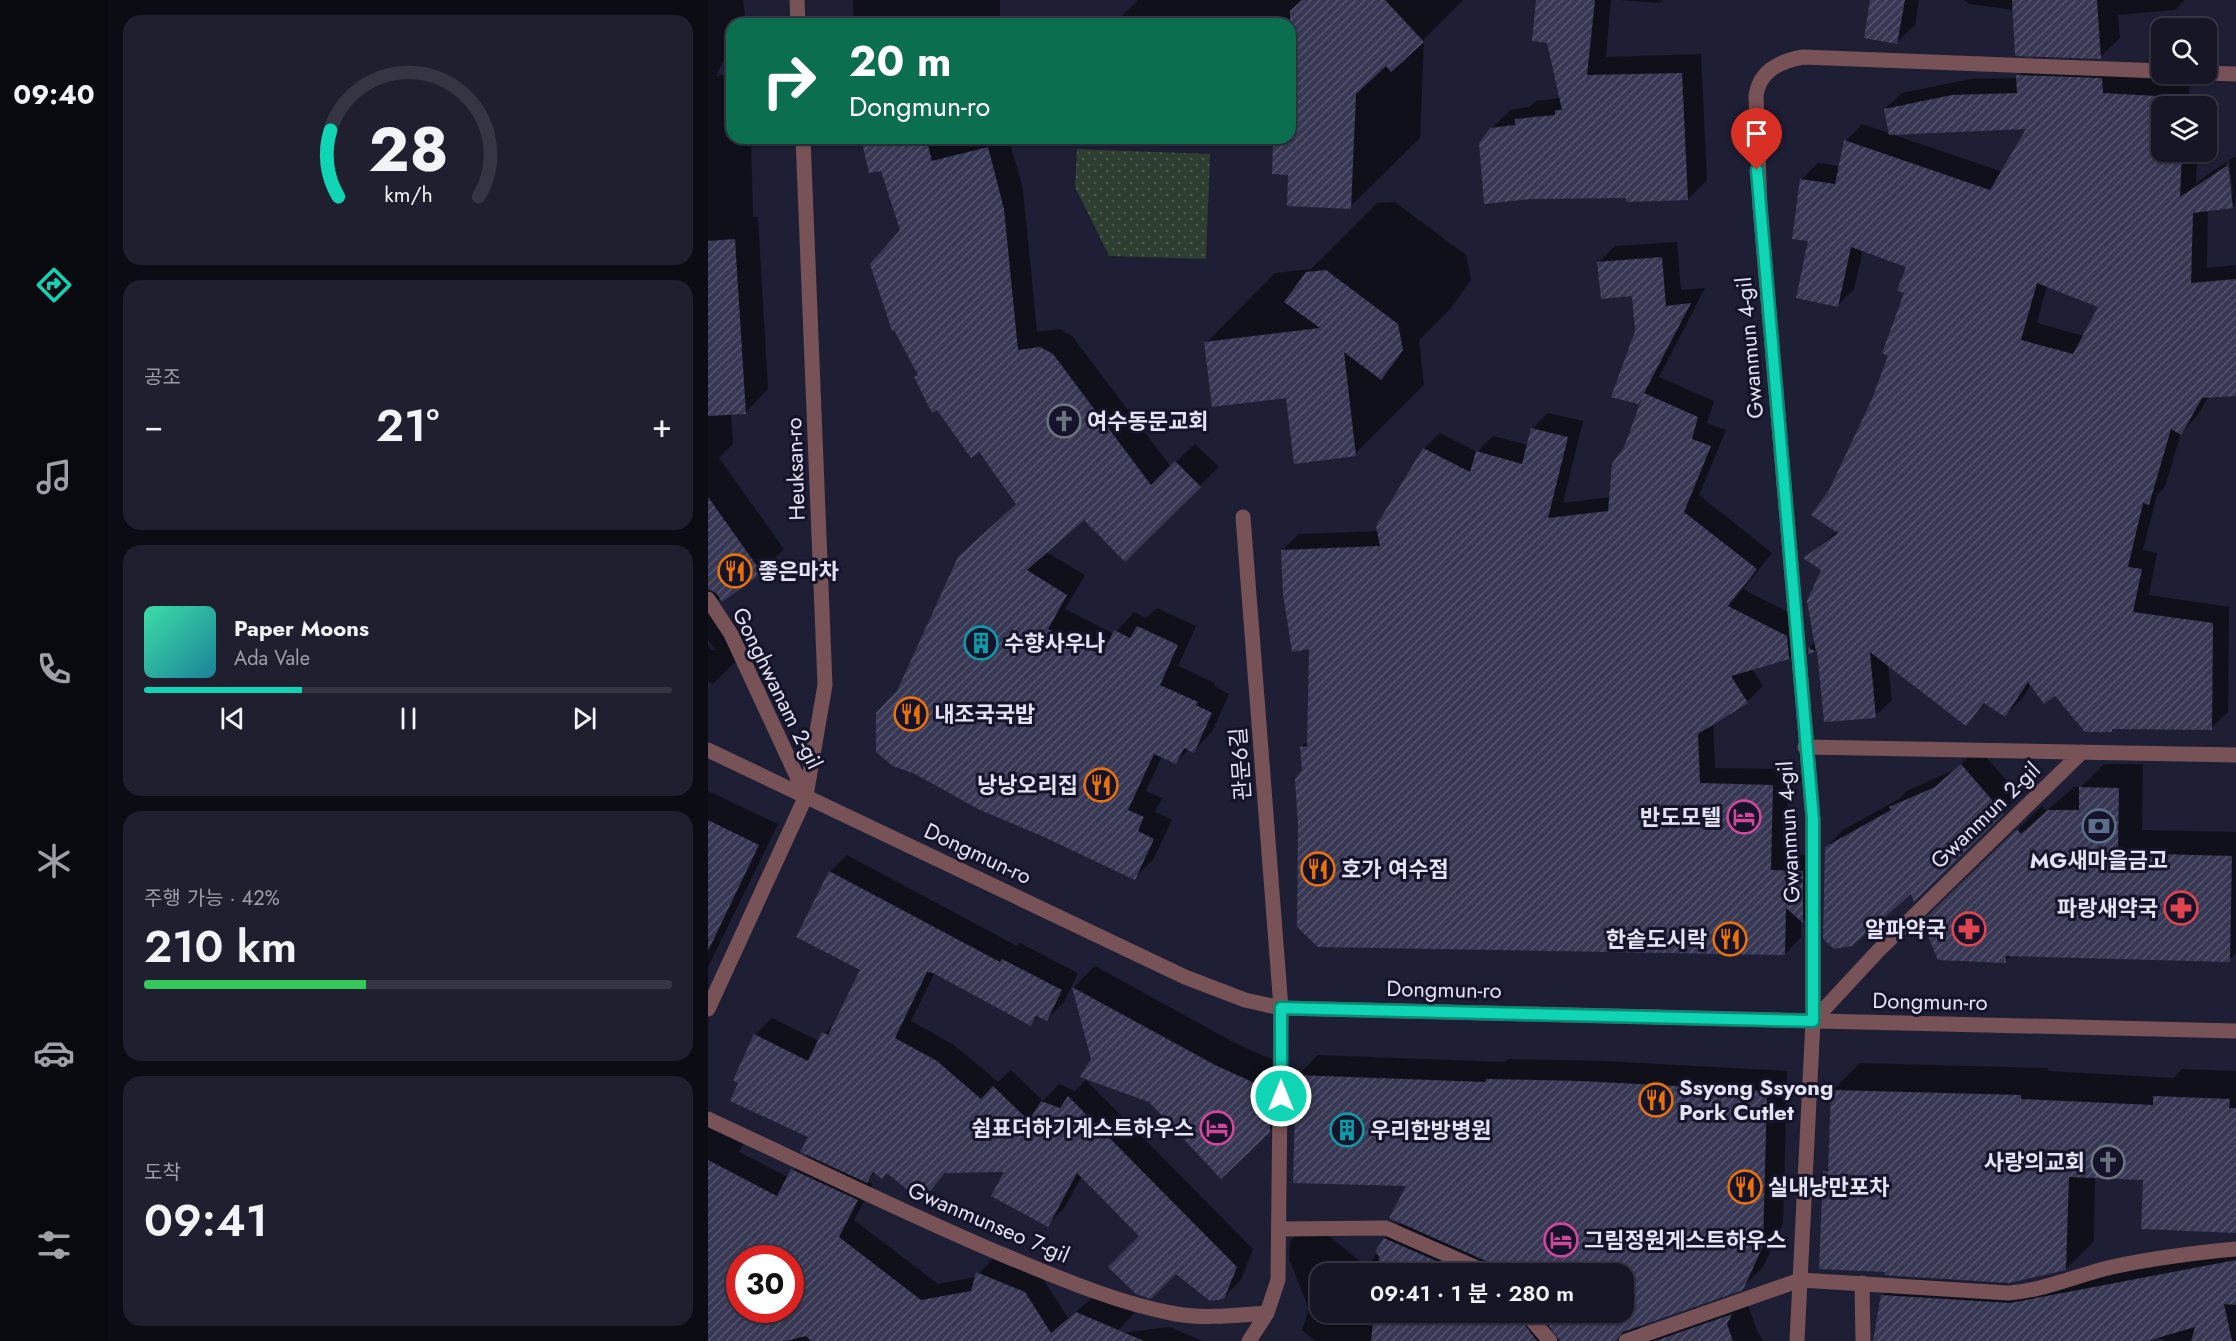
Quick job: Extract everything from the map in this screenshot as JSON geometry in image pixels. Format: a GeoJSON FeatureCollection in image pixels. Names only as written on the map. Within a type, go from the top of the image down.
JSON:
{"type":"FeatureCollection","features":[{"type":"Feature","properties":{"kind":"street"},"geometry":{"type":"LineString","coordinates":[[797,0],[798,18]]}},
{"type":"Feature","properties":{"kind":"street","name":"Gwanmun 4-gil"},"geometry":{"type":"LineString","coordinates":[[1797,1341],[1813,1021],[1813,819],[1760,207],[1756,96],[1758,83],[1761,77],[1776,66],[1803,57],[2151,71]]}},
{"type":"Feature","properties":{"kind":"street"},"geometry":{"type":"LineString","coordinates":[[2217,73],[2236,74]]}},
{"type":"Feature","properties":{"kind":"street","name":"Heuksan-ro"},"geometry":{"type":"LineString","coordinates":[[708,1009],[806,796],[825,685],[826,664],[803,144]]}},
{"type":"Feature","properties":{"kind":"street","name":"관문6길"},"geometry":{"type":"LineString","coordinates":[[1243,517],[1281,1008]]}},
{"type":"Feature","properties":{"kind":"street","name":"Gonghwanam 2-gil"},"geometry":{"type":"LineString","coordinates":[[708,599],[731,634],[806,796]]}},
{"type":"Feature","properties":{"kind":"street"},"geometry":{"type":"LineString","coordinates":[[1805,747],[2236,755]]}},
{"type":"Feature","properties":{"kind":"street","name":"Dongmun-ro"},"geometry":{"type":"LineString","coordinates":[[708,750],[1185,978],[1245,1000],[1281,1008],[2236,1031]]}},
{"type":"Feature","properties":{"kind":"street","name":"Gwanmun 2-gil"},"geometry":{"type":"LineString","coordinates":[[1813,1021],[1878,951],[2082,752]]}},
{"type":"Feature","properties":{"kind":"street"},"geometry":{"type":"LineString","coordinates":[[1249,1341],[1267,1313],[1278,1280],[1281,1008]]}},
{"type":"Feature","properties":{"kind":"street","name":"Gwanmunseo 7-gil"},"geometry":{"type":"LineString","coordinates":[[708,1119],[956,1235],[1051,1275],[1106,1294],[1178,1314],[1220,1316],[1267,1313]]}},
{"type":"Feature","properties":{"kind":"street"},"geometry":{"type":"LineString","coordinates":[[1280,1229],[1386,1228],[1466,1263]]}},
{"type":"Feature","properties":{"kind":"street"},"geometry":{"type":"LineString","coordinates":[[1626,1341],[1800,1280],[2025,1292],[2128,1264],[2186,1254],[2236,1250]]}},
{"type":"Feature","properties":{"kind":"street"},"geometry":{"type":"LineString","coordinates":[[1862,1283],[1863,1341]]}},
{"type":"Feature","properties":{"kind":"street"},"geometry":{"type":"LineString","coordinates":[[1534,1323],[1550,1341]]}},
{"type":"Feature","properties":{"kind":"green space"},"geometry":{"type":"Polygon","coordinates":[[[1077,149],[1210,154],[1206,259],[1109,256],[1075,187],[1077,149]]]}},
{"type":"Feature","properties":{"kind":"building"},"geometry":{"type":"Polygon","coordinates":[[[1302,0],[1385,0],[1424,42],[1391,72],[1386,66],[1356,94],[1351,209],[1287,206],[1288,175],[1272,174],[1273,144],[1296,144],[1296,18],[1290,18],[1290,11],[1302,0]]]}},
{"type":"Feature","properties":{"kind":"building"},"geometry":{"type":"Polygon","coordinates":[[[1536,0],[1595,0],[1587,75],[1682,73],[1688,200],[1626,202],[1626,198],[1531,199],[1484,204],[1479,143],[1490,128],[1515,125],[1515,119],[1555,115],[1555,110],[1562,110],[1547,43],[1532,41],[1536,0]]]}},
{"type":"Feature","properties":{"kind":"building"},"geometry":{"type":"Polygon","coordinates":[[[1870,0],[1905,0],[1897,44],[1864,38],[1870,0]]]}},
{"type":"Feature","properties":{"kind":"building"},"geometry":{"type":"Polygon","coordinates":[[[2012,0],[2097,0],[2101,59],[2015,56],[2012,0]]]}},
{"type":"Feature","properties":{"kind":"building"},"geometry":{"type":"Polygon","coordinates":[[[2016,75],[2102,78],[2103,93],[2156,96],[2151,96],[2151,162],[2182,162],[2180,197],[2228,165],[2233,208],[2193,213],[2191,283],[2236,279],[2236,396],[2202,398],[2181,435],[2171,429],[2149,505],[2143,503],[2128,567],[2142,569],[2133,612],[2213,623],[2212,730],[2112,729],[2112,732],[2085,732],[2055,696],[2044,704],[2028,682],[2005,717],[1984,703],[1966,726],[1870,652],[1876,718],[1824,722],[1817,651],[1807,601],[1821,570],[1803,558],[1838,533],[1811,515],[1829,490],[1872,399],[1888,356],[1882,353],[1904,293],[1897,291],[1906,267],[1851,247],[1838,307],[1796,298],[1808,241],[1792,239],[1800,179],[1835,184],[1844,140],[1990,190],[2026,129],[1889,135],[1884,109],[1952,95],[2017,93],[2016,75]],[[2037,283],[2021,340],[2073,354],[2098,307],[2037,283]]]}},
{"type":"Feature","properties":{"kind":"building"},"geometry":{"type":"Polygon","coordinates":[[[862,144],[928,144],[932,161],[988,147],[1004,209],[1018,350],[1040,347],[1053,354],[1151,485],[1175,461],[1201,487],[1125,562],[1084,520],[1027,570],[1067,595],[1048,629],[1102,655],[1114,630],[1130,638],[1137,626],[1178,645],[1160,685],[1198,702],[1196,705],[1212,713],[1194,753],[1184,748],[1176,764],[1154,754],[1128,810],[1144,817],[1138,831],[1154,839],[1135,880],[978,809],[915,774],[893,766],[876,752],[876,713],[897,691],[958,557],[1016,504],[979,452],[971,458],[937,410],[932,413],[914,377],[918,375],[894,330],[892,331],[870,264],[900,230],[881,171],[869,173],[862,144]]]}},
{"type":"Feature","properties":{"kind":"building"},"geometry":{"type":"Polygon","coordinates":[[[735,239],[746,414],[708,416],[708,241],[735,239]]]}},
{"type":"Feature","properties":{"kind":"building"},"geometry":{"type":"Polygon","coordinates":[[[1662,257],[1666,306],[1691,303],[1644,393],[1698,417],[1692,439],[1711,446],[1684,512],[1757,569],[1728,606],[1787,636],[1789,659],[1731,676],[1748,703],[1698,734],[1700,783],[1773,785],[1771,870],[1803,871],[1803,923],[1786,908],[1785,955],[1318,947],[1297,927],[1298,825],[1295,779],[1302,770],[1300,747],[1307,746],[1309,649],[1292,652],[1283,594],[1281,550],[1380,546],[1376,526],[1423,448],[1470,472],[1476,451],[1522,464],[1531,428],[1568,437],[1548,518],[1608,511],[1612,464],[1624,447],[1642,398],[1638,404],[1611,397],[1635,331],[1632,296],[1601,299],[1597,262],[1662,257]]]}},
{"type":"Feature","properties":{"kind":"building"},"geometry":{"type":"Polygon","coordinates":[[[1326,270],[1398,324],[1403,350],[1381,380],[1344,352],[1356,456],[1294,464],[1286,398],[1212,407],[1204,342],[1320,328],[1284,302],[1306,272],[1326,270]]]}},
{"type":"Feature","properties":{"kind":"building"},"geometry":{"type":"Polygon","coordinates":[[[708,497],[762,573],[722,602],[716,593],[708,589],[708,497]]]}},
{"type":"Feature","properties":{"kind":"building"},"geometry":{"type":"Polygon","coordinates":[[[1808,647],[1815,652],[1808,654],[1808,647]]]}},
{"type":"Feature","properties":{"kind":"building"},"geometry":{"type":"Polygon","coordinates":[[[1961,764],[2004,814],[1914,902],[1911,894],[1852,946],[1834,949],[1823,939],[1825,847],[1891,810],[1889,807],[1935,787],[1961,764]]]}},
{"type":"Feature","properties":{"kind":"building"},"geometry":{"type":"Polygon","coordinates":[[[2079,787],[2119,788],[2118,853],[2232,856],[2230,962],[2006,956],[2006,963],[1938,960],[1922,921],[2017,829],[2021,834],[2048,810],[2079,810],[2079,787]]]}},
{"type":"Feature","properties":{"kind":"building"},"geometry":{"type":"Polygon","coordinates":[[[708,820],[759,845],[708,951],[708,820]]]}},
{"type":"Feature","properties":{"kind":"building"},"geometry":{"type":"Polygon","coordinates":[[[829,871],[1000,962],[1002,959],[1062,990],[1047,1021],[1036,1016],[1031,1026],[933,973],[927,972],[895,1038],[937,1061],[981,1099],[993,1086],[1029,1121],[1041,1101],[1060,1108],[1068,1096],[1237,1267],[1224,1299],[1210,1301],[1176,1274],[1151,1299],[1136,1294],[1108,1267],[1139,1236],[1077,1173],[1048,1227],[991,1196],[1004,1172],[945,1173],[930,1191],[926,1188],[917,1198],[887,1173],[882,1179],[873,1172],[867,1183],[800,1152],[808,1137],[730,1101],[738,1083],[733,1080],[754,1034],[808,1061],[822,1032],[828,1035],[860,970],[796,937],[829,871]]]}},
{"type":"Feature","properties":{"kind":"building"},"geometry":{"type":"Polygon","coordinates":[[[1072,987],[1215,1065],[1270,1090],[1270,1132],[1221,1179],[1149,1102],[1080,1077],[1091,1059],[1072,987]]]}},
{"type":"Feature","properties":{"kind":"building"},"geometry":{"type":"Polygon","coordinates":[[[1296,1075],[1485,1082],[1486,1079],[1582,1081],[1767,1091],[1763,1246],[1743,1290],[1623,1332],[1616,1341],[1560,1341],[1546,1323],[1634,1323],[1634,1263],[1490,1263],[1389,1218],[1406,1186],[1293,1183],[1295,1109],[1290,1114],[1290,1098],[1295,1101],[1296,1075]]]}},
{"type":"Feature","properties":{"kind":"building"},"geometry":{"type":"Polygon","coordinates":[[[1831,1090],[2021,1095],[2021,1099],[2153,1105],[2153,1096],[2230,1099],[2229,1108],[2236,1108],[2236,1233],[2141,1229],[2143,1180],[2069,1177],[2066,1270],[2009,1283],[1884,1275],[1885,1272],[1819,1269],[1823,1171],[1828,1171],[1831,1090]]]}},
{"type":"Feature","properties":{"kind":"building"},"geometry":{"type":"Polygon","coordinates":[[[708,1160],[777,1196],[791,1169],[858,1200],[839,1237],[921,1300],[971,1291],[976,1272],[1025,1292],[1051,1333],[1076,1312],[1144,1341],[811,1341],[806,1336],[786,1341],[708,1341],[708,1160]]]}},
{"type":"Feature","properties":{"kind":"building"},"geometry":{"type":"Polygon","coordinates":[[[1384,1238],[1441,1263],[1379,1263],[1379,1256],[1375,1252],[1384,1238]]]}},
{"type":"Feature","properties":{"kind":"building"},"geometry":{"type":"Polygon","coordinates":[[[2236,1260],[2236,1305],[2224,1304],[2232,1341],[2191,1341],[2195,1327],[2147,1341],[1873,1341],[1881,1295],[2010,1303],[2236,1260]]]}},
{"type":"Feature","properties":{"kind":"building"},"geometry":{"type":"Polygon","coordinates":[[[1732,1314],[1727,1324],[1733,1341],[1655,1341],[1732,1314]]]}},
{"type":"Feature","properties":{"kind":"building"},"geometry":{"type":"Polygon","coordinates":[[[1373,1323],[1523,1323],[1537,1341],[1371,1341],[1373,1323]]]}},
{"type":"Feature","properties":{"kind":"place","name":"여수동문교회"},"geometry":{"type":"Point","coordinates":[1064,421]}},
{"type":"Feature","properties":{"kind":"place","name":"좋은마차"},"geometry":{"type":"Point","coordinates":[735,571]}},
{"type":"Feature","properties":{"kind":"place","name":"수향사우나"},"geometry":{"type":"Point","coordinates":[981,643]}},
{"type":"Feature","properties":{"kind":"place","name":"내조국국밥"},"geometry":{"type":"Point","coordinates":[911,714]}},
{"type":"Feature","properties":{"kind":"place","name":"낭낭오리집"},"geometry":{"type":"Point","coordinates":[1101,785]}},
{"type":"Feature","properties":{"kind":"place","name":"반도모텔"},"geometry":{"type":"Point","coordinates":[1744,817]}},
{"type":"Feature","properties":{"kind":"place","name":"MG새마을금고"},"geometry":{"type":"Point","coordinates":[2099,826]}},
{"type":"Feature","properties":{"kind":"place","name":"호가 여수점"},"geometry":{"type":"Point","coordinates":[1318,869]}},
{"type":"Feature","properties":{"kind":"place","name":"파랑새약국"},"geometry":{"type":"Point","coordinates":[2181,908]}},
{"type":"Feature","properties":{"kind":"place","name":"알파약국"},"geometry":{"type":"Point","coordinates":[1969,929]}},
{"type":"Feature","properties":{"kind":"place","name":"한솥도시락"},"geometry":{"type":"Point","coordinates":[1730,939]}},
{"type":"Feature","properties":{"kind":"place","name":"Ssyong Ssyong Pork Cutlet"},"geometry":{"type":"Point","coordinates":[1656,1100]}},
{"type":"Feature","properties":{"kind":"place","name":"쉼표더하기게스트하우스"},"geometry":{"type":"Point","coordinates":[1217,1128]}},
{"type":"Feature","properties":{"kind":"place","name":"우리한방병원"},"geometry":{"type":"Point","coordinates":[1347,1130]}},
{"type":"Feature","properties":{"kind":"place","name":"사랑의교회"},"geometry":{"type":"Point","coordinates":[2108,1162]}},
{"type":"Feature","properties":{"kind":"place","name":"실내낭만포차"},"geometry":{"type":"Point","coordinates":[1745,1187]}},
{"type":"Feature","properties":{"kind":"place","name":"그림정원게스트하우스"},"geometry":{"type":"Point","coordinates":[1561,1240]}},
{"type":"Feature","properties":{"kind":"route"},"geometry":{"type":"LineString","coordinates":[[1281,1096],[1281,1008],[1813,1021],[1815,888],[1813,819],[1757,170]]}}]}
